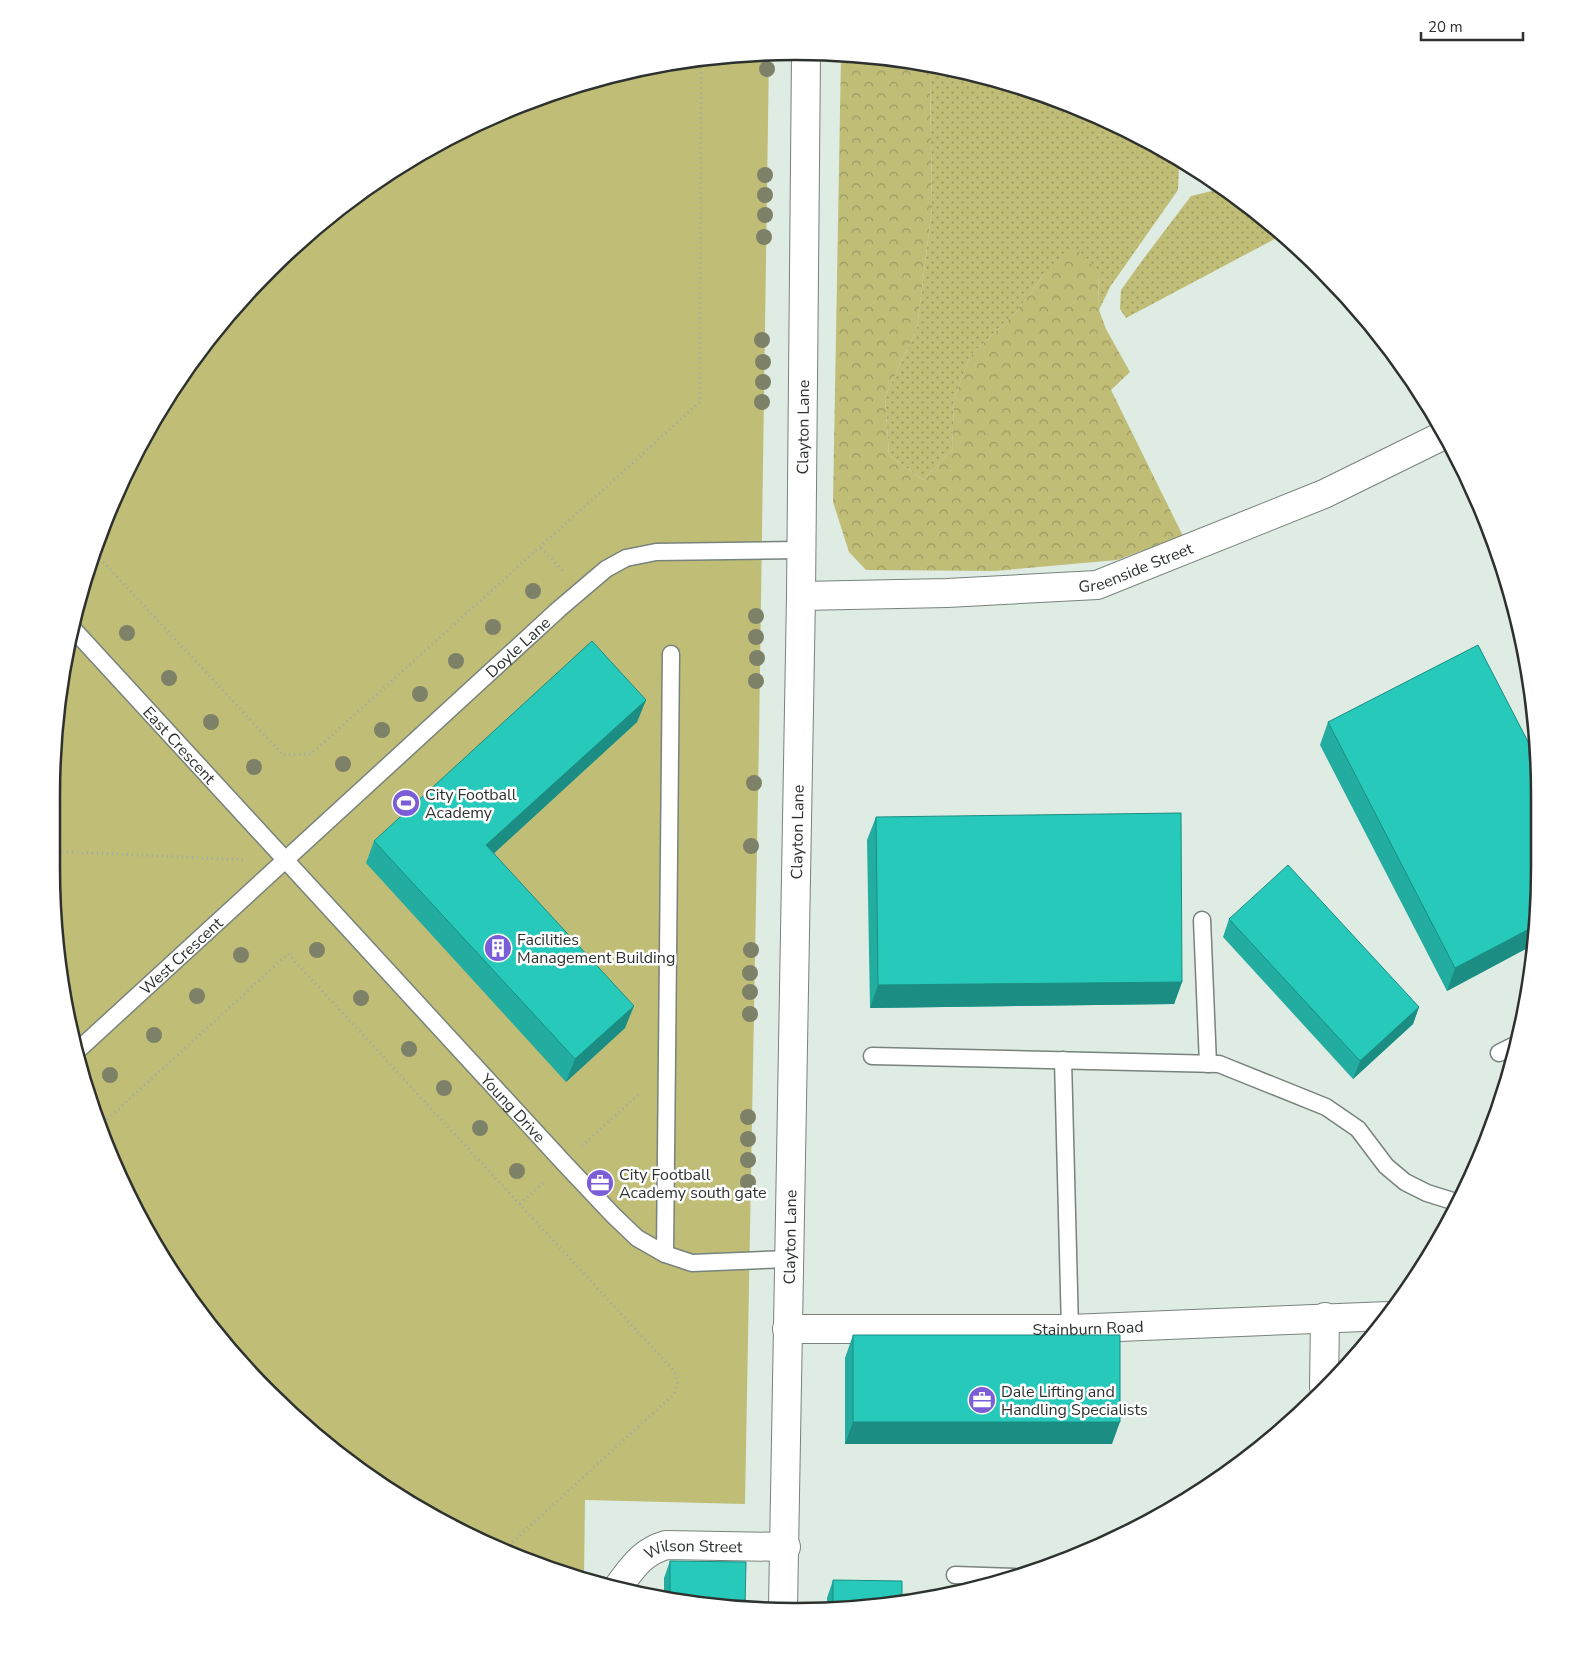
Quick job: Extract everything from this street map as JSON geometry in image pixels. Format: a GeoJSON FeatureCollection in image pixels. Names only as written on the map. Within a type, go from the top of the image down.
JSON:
{"type":"FeatureCollection","features":[{"type":"Feature","properties":{"kind":"street","name":"Clayton Lane"},"geometry":{"type":"LineString","coordinates":[[783,1602],[786,1547],[788,1259],[801,596],[806,60]]}},
{"type":"Feature","properties":{"kind":"street","name":"Greenside Street"},"geometry":{"type":"LineString","coordinates":[[801,596],[1097,585],[1324,494],[1438,438]]}},
{"type":"Feature","properties":{"kind":"street","name":"Stainburn Road"},"geometry":{"type":"LineString","coordinates":[[787,1329],[1070,1329],[1378,1316]]}},
{"type":"Feature","properties":{"kind":"street"},"geometry":{"type":"LineString","coordinates":[[1324,1379],[1325,1317]]}},
{"type":"Feature","properties":{"kind":"street","name":"Wilson Street"},"geometry":{"type":"LineString","coordinates":[[621,1582],[636,1562],[650,1550],[666,1545],[786,1547]]}},
{"type":"Feature","properties":{"kind":"lane","name":"Doyle Lane"},"geometry":{"type":"LineString","coordinates":[[286,861],[581,590],[606,570],[626,558],[656,552],[800,550]]}},
{"type":"Feature","properties":{"kind":"lane","name":"East Crescent"},"geometry":{"type":"LineString","coordinates":[[78,634],[286,861]]}},
{"type":"Feature","properties":{"kind":"lane"},"geometry":{"type":"LineString","coordinates":[[665,1254],[670,654]]}},
{"type":"Feature","properties":{"kind":"lane","name":"West Crescent"},"geometry":{"type":"LineString","coordinates":[[82,1046],[286,861]]}},
{"type":"Feature","properties":{"kind":"lane","name":"Young Drive"},"geometry":{"type":"LineString","coordinates":[[286,861],[564,1164],[612,1215],[637,1238],[665,1254],[692,1263],[788,1259]]}},
{"type":"Feature","properties":{"kind":"lane"},"geometry":{"type":"LineString","coordinates":[[1202,920],[1208,1064]]}},
{"type":"Feature","properties":{"kind":"lane"},"geometry":{"type":"LineString","coordinates":[[1499,1053],[1508,1048]]}},
{"type":"Feature","properties":{"kind":"lane"},"geometry":{"type":"LineString","coordinates":[[872,1056],[1219,1064],[1326,1107],[1358,1129],[1386,1166],[1405,1182],[1427,1193],[1451,1200]]}},
{"type":"Feature","properties":{"kind":"lane"},"geometry":{"type":"LineString","coordinates":[[1063,1060],[1070,1329]]}},
{"type":"Feature","properties":{"kind":"lane"},"geometry":{"type":"LineString","coordinates":[[955,1575],[992,1576]]}},
{"type":"Feature","properties":{"kind":"path"},"geometry":{"type":"LineString","coordinates":[[99,558],[283,755],[311,754],[541,548],[700,402],[701,66]]}},
{"type":"Feature","properties":{"kind":"path"},"geometry":{"type":"LineString","coordinates":[[541,548],[581,590]]}},
{"type":"Feature","properties":{"kind":"path"},"geometry":{"type":"LineString","coordinates":[[60,851],[286,861]]}},
{"type":"Feature","properties":{"kind":"path"},"geometry":{"type":"LineString","coordinates":[[105,1121],[288,954],[675,1372],[677,1383],[674,1394],[509,1545]]}},
{"type":"Feature","properties":{"kind":"path"},"geometry":{"type":"LineString","coordinates":[[520,1204],[666,1070]]}},
{"type":"Feature","properties":{"kind":"green space","name":"City Football Academy"},"geometry":{"type":"Polygon","coordinates":[[[769,61],[745,1504],[585,1500],[584,1572],[514,1547],[470,1527],[428,1504],[387,1479],[348,1451],[275,1388],[212,1315],[184,1276],[136,1193],[116,1149],[99,1104],[85,1058],[74,1011],[66,964],[60,868],[60,796],[66,699],[85,605],[99,559],[116,514],[136,470],[184,387],[212,348],[275,275],[348,212],[387,184],[470,136],[514,116],[559,99],[605,85],[652,74],[699,66],[769,61]]]}},
{"type":"Feature","properties":{"kind":"green space"},"geometry":{"type":"Polygon","coordinates":[[[841,62],[892,66],[929,72],[932,208],[917,328],[885,397],[889,455],[923,480],[952,450],[954,399],[970,356],[1017,311],[1045,273],[1075,248],[1098,271],[1099,310],[1106,329],[1130,372],[1111,390],[1183,536],[1117,560],[995,571],[866,570],[849,552],[833,502],[841,62]]]}},
{"type":"Feature","properties":{"kind":"green space"},"geometry":{"type":"Polygon","coordinates":[[[929,72],[986,85],[1032,99],[1077,116],[1121,136],[1179,169],[1178,190],[1110,287],[1099,310],[1098,271],[1045,273],[1017,311],[970,356],[954,399],[952,450],[923,480],[889,455],[885,397],[917,328],[932,208],[929,72]]]}},
{"type":"Feature","properties":{"kind":"green space"},"geometry":{"type":"Polygon","coordinates":[[[1213,191],[1275,239],[1126,318],[1120,309],[1121,290],[1191,196],[1213,191]]]}},
{"type":"Feature","properties":{"kind":"building","name":"Facilities Management Building"},"geometry":{"type":"Polygon","coordinates":[[[592,641],[646,700],[486,845],[634,1006],[575,1059],[374,841],[592,641]]]}},
{"type":"Feature","properties":{"kind":"building"},"geometry":{"type":"Polygon","coordinates":[[[1478,645],[1529,743],[1531,868],[1528,930],[1455,968],[1328,722],[1478,645]]]}},
{"type":"Feature","properties":{"kind":"building"},"geometry":{"type":"Polygon","coordinates":[[[1181,813],[1182,982],[878,985],[876,817],[1181,813]]]}},
{"type":"Feature","properties":{"kind":"building"},"geometry":{"type":"Polygon","coordinates":[[[1288,865],[1419,1007],[1360,1061],[1229,919],[1288,865]]]}},
{"type":"Feature","properties":{"kind":"building"},"geometry":{"type":"Polygon","coordinates":[[[853,1335],[1120,1335],[1120,1422],[853,1422],[853,1335]]]}},
{"type":"Feature","properties":{"kind":"building"},"geometry":{"type":"Polygon","coordinates":[[[670,1561],[746,1562],[745,1601],[699,1597],[670,1592],[670,1561]]]}},
{"type":"Feature","properties":{"kind":"building"},"geometry":{"type":"Polygon","coordinates":[[[833,1580],[902,1581],[902,1595],[833,1601],[833,1580]]]}},
{"type":"Feature","properties":{"kind":"place","name":"City Football Academy"},"geometry":{"type":"Point","coordinates":[406,803]}},
{"type":"Feature","properties":{"kind":"place","name":"Facilities Management Building"},"geometry":{"type":"Point","coordinates":[498,948]}},
{"type":"Feature","properties":{"kind":"place","name":"City Football Academy south gate"},"geometry":{"type":"Point","coordinates":[600,1183]}},
{"type":"Feature","properties":{"kind":"place","name":"Dale Lifting and Handling Specialists"},"geometry":{"type":"Point","coordinates":[982,1400]}}]}
